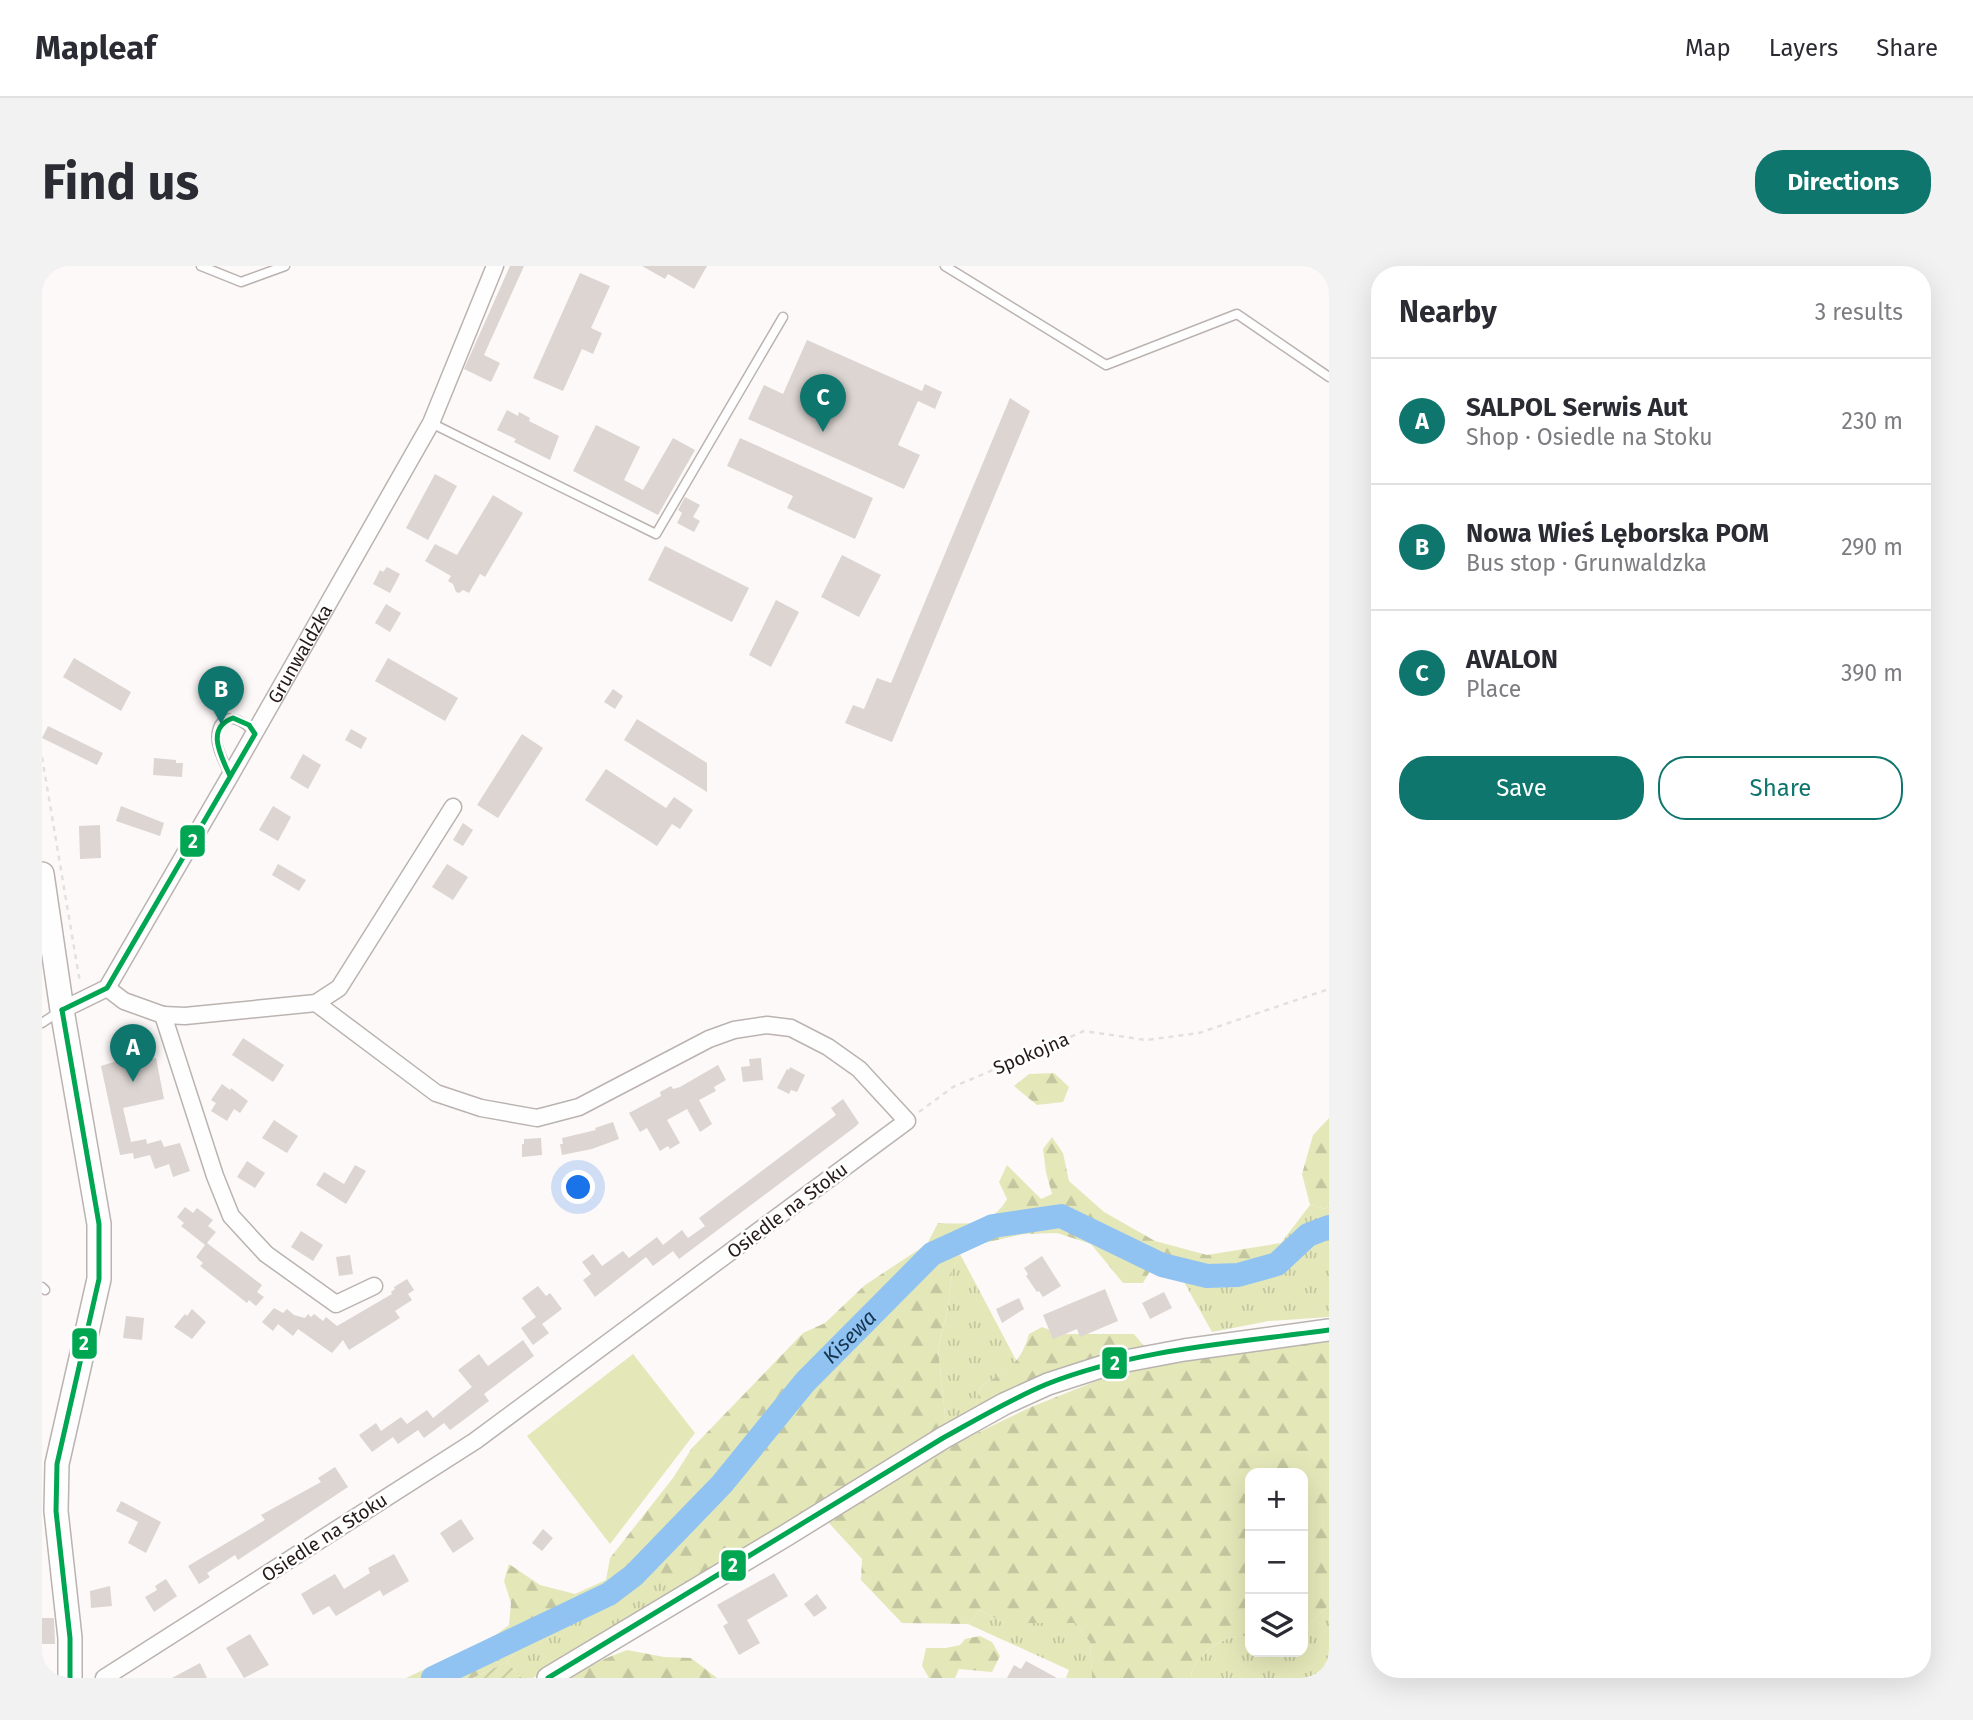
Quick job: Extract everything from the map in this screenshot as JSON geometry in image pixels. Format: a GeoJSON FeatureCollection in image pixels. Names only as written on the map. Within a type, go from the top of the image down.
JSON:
{"type":"FeatureCollection","features":[{"type":"Feature","properties":{"kind":"main road"},"geometry":{"type":"LineString","coordinates":[[42,874],[62,1010],[99,1224],[100,1251],[99,1279],[57,1464],[56,1511],[70,1638],[70,1678]]}},
{"type":"Feature","properties":{"kind":"street","name":"Grunwaldzka"},"geometry":{"type":"LineString","coordinates":[[107,988],[431,423],[495,266]]}},
{"type":"Feature","properties":{"kind":"street"},"geometry":{"type":"LineString","coordinates":[[62,1010],[107,988],[124,1001],[163,1015],[185,1016],[316,1003],[339,988],[453,807]]}},
{"type":"Feature","properties":{"kind":"street"},"geometry":{"type":"LineString","coordinates":[[316,1003],[436,1093],[481,1108],[537,1118],[579,1107],[709,1038],[734,1030],[767,1025],[791,1028],[828,1047],[859,1069],[906,1121]]}},
{"type":"Feature","properties":{"kind":"street"},"geometry":{"type":"LineString","coordinates":[[163,1015],[215,1176],[231,1216],[266,1254],[336,1304],[374,1286]]}},
{"type":"Feature","properties":{"kind":"street","name":"Osiedle na Stoku"},"geometry":{"type":"LineString","coordinates":[[104,1678],[475,1441],[906,1121]]}},
{"type":"Feature","properties":{"kind":"street"},"geometry":{"type":"LineString","coordinates":[[548,1678],[943,1438],[1004,1404],[1048,1384],[1110,1364],[1184,1350],[1329,1330]]}},
{"type":"Feature","properties":{"kind":"lane"},"geometry":{"type":"LineString","coordinates":[[201,266],[241,282],[285,266]]}},
{"type":"Feature","properties":{"kind":"lane"},"geometry":{"type":"LineString","coordinates":[[944,266],[1107,365],[1237,314],[1329,377]]}},
{"type":"Feature","properties":{"kind":"lane"},"geometry":{"type":"LineString","coordinates":[[431,423],[656,534],[783,317]]}},
{"type":"Feature","properties":{"kind":"lane"},"geometry":{"type":"LineString","coordinates":[[230,776],[217,741],[220,724],[227,719],[240,719],[249,725],[255,734]]}},
{"type":"Feature","properties":{"kind":"lane"},"geometry":{"type":"LineString","coordinates":[[42,1023],[62,1010]]}},
{"type":"Feature","properties":{"kind":"path"},"geometry":{"type":"LineString","coordinates":[[42,757],[79,977],[83,982]]}},
{"type":"Feature","properties":{"kind":"path","name":"Spokojna"},"geometry":{"type":"LineString","coordinates":[[906,1121],[953,1087],[1084,1031],[1146,1040],[1199,1033],[1329,989]]}},
{"type":"Feature","properties":{"kind":"green space"},"geometry":{"type":"Polygon","coordinates":[[[1054,1073],[1069,1087],[1063,1102],[1037,1105],[1014,1086],[1029,1074],[1054,1073]]]}},
{"type":"Feature","properties":{"kind":"green space"},"geometry":{"type":"Polygon","coordinates":[[[1329,1118],[1329,1204],[1326,1209],[1310,1205],[1302,1174],[1313,1135],[1329,1118]]]}},
{"type":"Feature","properties":{"kind":"green space"},"geometry":{"type":"Polygon","coordinates":[[[1052,1137],[1063,1153],[1069,1181],[1104,1212],[1155,1241],[1207,1255],[1281,1243],[1288,1265],[1236,1284],[1204,1284],[1150,1271],[1143,1283],[1123,1283],[1091,1244],[1057,1233],[1024,1234],[984,1243],[960,1254],[952,1271],[948,1307],[938,1349],[946,1425],[673,1592],[654,1564],[635,1585],[585,1615],[524,1642],[507,1662],[473,1678],[406,1678],[493,1637],[509,1625],[511,1603],[504,1581],[509,1564],[540,1585],[575,1594],[606,1580],[610,1558],[673,1478],[692,1448],[803,1333],[825,1323],[865,1285],[927,1244],[938,1223],[977,1222],[994,1215],[1007,1199],[999,1182],[1007,1165],[1041,1199],[1052,1194],[1043,1149],[1052,1137]]]}},
{"type":"Feature","properties":{"kind":"green space"},"geometry":{"type":"Polygon","coordinates":[[[1329,1204],[1329,1317],[1269,1321],[1212,1332],[1184,1282],[1225,1286],[1263,1277],[1287,1265],[1281,1243],[1310,1205],[1326,1209],[1329,1204]]]}},
{"type":"Feature","properties":{"kind":"green space"},"geometry":{"type":"Polygon","coordinates":[[[960,1254],[1016,1360],[1008,1370],[981,1386],[976,1408],[946,1425],[938,1349],[948,1307],[952,1271],[960,1254]]]}},
{"type":"Feature","properties":{"kind":"green space"},"geometry":{"type":"Polygon","coordinates":[[[1042,1327],[1060,1334],[1134,1334],[1144,1346],[1050,1372],[976,1408],[981,1386],[1011,1366],[1022,1353],[1029,1334],[1042,1327]]]}},
{"type":"Feature","properties":{"kind":"green space"},"geometry":{"type":"Polygon","coordinates":[[[1329,1338],[1329,1605],[1308,1626],[1308,1468],[1245,1468],[1245,1636],[1232,1637],[1213,1646],[1198,1661],[1191,1678],[1092,1678],[1090,1642],[1074,1623],[1004,1623],[980,1610],[968,1624],[902,1623],[861,1580],[862,1559],[828,1522],[942,1450],[1031,1407],[1124,1370],[1201,1353],[1329,1338]]]}},
{"type":"Feature","properties":{"kind":"green space"},"geometry":{"type":"Polygon","coordinates":[[[633,1354],[695,1433],[610,1544],[527,1436],[633,1354]]]}},
{"type":"Feature","properties":{"kind":"green space"},"geometry":{"type":"Polygon","coordinates":[[[655,1564],[673,1592],[533,1678],[522,1678],[507,1662],[524,1642],[585,1615],[634,1585],[655,1564]]]}},
{"type":"Feature","properties":{"kind":"green space"},"geometry":{"type":"Polygon","coordinates":[[[1329,1605],[1329,1678],[1191,1678],[1193,1669],[1205,1653],[1232,1637],[1245,1636],[1245,1657],[1308,1657],[1308,1626],[1329,1605]]]}},
{"type":"Feature","properties":{"kind":"green space"},"geometry":{"type":"Polygon","coordinates":[[[980,1610],[1004,1623],[1074,1623],[1090,1642],[1092,1678],[1066,1678],[1069,1670],[968,1624],[980,1610]]]}},
{"type":"Feature","properties":{"kind":"green space"},"geometry":{"type":"Polygon","coordinates":[[[980,1636],[992,1642],[1000,1656],[992,1672],[959,1669],[955,1678],[929,1678],[922,1666],[926,1648],[960,1645],[965,1639],[980,1636]]]}},
{"type":"Feature","properties":{"kind":"green space"},"geometry":{"type":"Polygon","coordinates":[[[627,1650],[664,1657],[691,1658],[717,1678],[568,1678],[627,1650]]]}},
{"type":"Feature","properties":{"kind":"green space"},"geometry":{"type":"Polygon","coordinates":[[[507,1662],[522,1678],[473,1678],[507,1662]]]}},
{"type":"Feature","properties":{"kind":"building"},"geometry":{"type":"Polygon","coordinates":[[[510,266],[524,266],[484,355],[500,363],[491,382],[464,369],[510,266]]]}},
{"type":"Feature","properties":{"kind":"building"},"geometry":{"type":"Polygon","coordinates":[[[642,266],[707,266],[694,289],[668,274],[665,279],[642,266]]]}},
{"type":"Feature","properties":{"kind":"building"},"geometry":{"type":"Polygon","coordinates":[[[580,273],[610,286],[591,328],[602,333],[593,354],[582,349],[563,391],[533,378],[580,273]]]}},
{"type":"Feature","properties":{"kind":"building"},"geometry":{"type":"Polygon","coordinates":[[[807,340],[922,391],[925,384],[942,392],[935,409],[918,401],[898,445],[920,455],[904,489],[748,419],[764,385],[783,394],[807,340]]]}},
{"type":"Feature","properties":{"kind":"building"},"geometry":{"type":"Polygon","coordinates":[[[1010,398],[1030,411],[892,742],[845,723],[853,705],[864,709],[877,678],[891,683],[1010,398]]]}},
{"type":"Feature","properties":{"kind":"building"},"geometry":{"type":"Polygon","coordinates":[[[507,410],[518,416],[519,412],[530,418],[529,421],[559,436],[550,460],[497,430],[507,410]]]}},
{"type":"Feature","properties":{"kind":"building"},"geometry":{"type":"Polygon","coordinates":[[[596,425],[640,447],[624,480],[643,490],[673,438],[695,450],[658,515],[573,471],[596,425]]]}},
{"type":"Feature","properties":{"kind":"building"},"geometry":{"type":"Polygon","coordinates":[[[740,438],[873,498],[855,539],[787,508],[793,496],[727,466],[740,438]]]}},
{"type":"Feature","properties":{"kind":"building"},"geometry":{"type":"Polygon","coordinates":[[[435,474],[457,486],[428,540],[406,528],[435,474]]]}},
{"type":"Feature","properties":{"kind":"building"},"geometry":{"type":"Polygon","coordinates":[[[493,495],[523,513],[485,577],[480,574],[469,593],[463,590],[456,592],[453,584],[448,581],[451,576],[425,561],[435,544],[457,555],[493,495]]]}},
{"type":"Feature","properties":{"kind":"building"},"geometry":{"type":"Polygon","coordinates":[[[685,497],[700,505],[693,517],[700,521],[694,532],[677,523],[682,513],[678,510],[685,497]]]}},
{"type":"Feature","properties":{"kind":"building"},"geometry":{"type":"Polygon","coordinates":[[[665,546],[749,588],[732,622],[648,580],[665,546]]]}},
{"type":"Feature","properties":{"kind":"building"},"geometry":{"type":"Polygon","coordinates":[[[842,555],[881,575],[859,617],[821,597],[842,555]]]}},
{"type":"Feature","properties":{"kind":"building"},"geometry":{"type":"Polygon","coordinates":[[[387,567],[400,574],[390,593],[373,584],[380,570],[383,572],[387,567]]]}},
{"type":"Feature","properties":{"kind":"building"},"geometry":{"type":"Polygon","coordinates":[[[776,600],[799,612],[771,667],[749,655],[776,600]]]}},
{"type":"Feature","properties":{"kind":"building"},"geometry":{"type":"Polygon","coordinates":[[[386,604],[401,613],[390,632],[375,623],[386,604]]]}},
{"type":"Feature","properties":{"kind":"building"},"geometry":{"type":"Polygon","coordinates":[[[74,658],[131,692],[121,711],[63,677],[74,658]]]}},
{"type":"Feature","properties":{"kind":"building"},"geometry":{"type":"Polygon","coordinates":[[[388,658],[458,698],[445,721],[375,681],[388,658]]]}},
{"type":"Feature","properties":{"kind":"building"},"geometry":{"type":"Polygon","coordinates":[[[613,689],[623,696],[615,709],[604,702],[613,689]]]}},
{"type":"Feature","properties":{"kind":"building"},"geometry":{"type":"Polygon","coordinates":[[[637,719],[707,763],[707,792],[624,740],[637,719]]]}},
{"type":"Feature","properties":{"kind":"building"},"geometry":{"type":"Polygon","coordinates":[[[48,726],[103,753],[97,765],[42,738],[48,726]]]}},
{"type":"Feature","properties":{"kind":"building"},"geometry":{"type":"Polygon","coordinates":[[[351,729],[367,738],[361,749],[345,740],[351,729]]]}},
{"type":"Feature","properties":{"kind":"building"},"geometry":{"type":"Polygon","coordinates":[[[522,734],[543,748],[498,818],[477,805],[522,734]]]}},
{"type":"Feature","properties":{"kind":"building"},"geometry":{"type":"Polygon","coordinates":[[[303,754],[321,765],[308,789],[290,778],[303,754]]]}},
{"type":"Feature","properties":{"kind":"building"},"geometry":{"type":"Polygon","coordinates":[[[154,758],[183,763],[182,777],[153,775],[154,758]]]}},
{"type":"Feature","properties":{"kind":"building"},"geometry":{"type":"Polygon","coordinates":[[[606,769],[666,808],[674,797],[693,810],[680,829],[672,824],[657,846],[585,800],[606,769]]]}},
{"type":"Feature","properties":{"kind":"building"},"geometry":{"type":"Polygon","coordinates":[[[121,806],[164,823],[160,836],[116,821],[121,806]]]}},
{"type":"Feature","properties":{"kind":"building"},"geometry":{"type":"Polygon","coordinates":[[[273,806],[291,817],[278,841],[259,830],[273,806]]]}},
{"type":"Feature","properties":{"kind":"building"},"geometry":{"type":"Polygon","coordinates":[[[463,823],[473,830],[463,846],[453,840],[463,823]]]}},
{"type":"Feature","properties":{"kind":"building"},"geometry":{"type":"Polygon","coordinates":[[[100,825],[101,858],[80,859],[79,826],[100,825]]]}},
{"type":"Feature","properties":{"kind":"building"},"geometry":{"type":"Polygon","coordinates":[[[278,864],[306,880],[299,891],[272,875],[278,864]]]}},
{"type":"Feature","properties":{"kind":"building"},"geometry":{"type":"Polygon","coordinates":[[[447,864],[468,877],[453,900],[432,887],[447,864]]]}},
{"type":"Feature","properties":{"kind":"building"},"geometry":{"type":"Polygon","coordinates":[[[243,1038],[284,1065],[273,1082],[232,1055],[243,1038]]]}},
{"type":"Feature","properties":{"kind":"building"},"geometry":{"type":"Polygon","coordinates":[[[130,1057],[131,1063],[156,1058],[164,1099],[123,1108],[131,1142],[146,1139],[147,1144],[161,1140],[164,1147],[180,1143],[190,1171],[173,1177],[169,1164],[155,1169],[150,1155],[134,1159],[133,1153],[120,1155],[101,1066],[130,1057]]]}},
{"type":"Feature","properties":{"kind":"building"},"geometry":{"type":"Polygon","coordinates":[[[761,1058],[763,1080],[743,1082],[741,1067],[750,1066],[749,1059],[761,1058]]]}},
{"type":"Feature","properties":{"kind":"building"},"geometry":{"type":"Polygon","coordinates":[[[718,1065],[726,1080],[714,1087],[716,1091],[699,1100],[712,1124],[700,1132],[687,1109],[667,1120],[680,1143],[660,1151],[647,1128],[640,1132],[629,1113],[661,1096],[660,1092],[671,1086],[673,1089],[680,1087],[718,1065]]]}},
{"type":"Feature","properties":{"kind":"building"},"geometry":{"type":"Polygon","coordinates":[[[790,1067],[805,1075],[797,1092],[791,1090],[789,1094],[777,1088],[790,1067]]]}},
{"type":"Feature","properties":{"kind":"building"},"geometry":{"type":"Polygon","coordinates":[[[222,1084],[248,1101],[240,1113],[234,1109],[227,1121],[211,1111],[216,1103],[211,1100],[222,1084]]]}},
{"type":"Feature","properties":{"kind":"building"},"geometry":{"type":"Polygon","coordinates":[[[843,1099],[859,1123],[855,1127],[679,1259],[673,1251],[653,1266],[646,1257],[595,1297],[583,1280],[591,1274],[582,1262],[593,1254],[602,1266],[623,1251],[629,1258],[657,1237],[663,1245],[682,1230],[688,1238],[705,1226],[699,1218],[836,1115],[831,1108],[843,1099]]]}},
{"type":"Feature","properties":{"kind":"building"},"geometry":{"type":"Polygon","coordinates":[[[274,1120],[298,1136],[287,1153],[262,1138],[274,1120]]]}},
{"type":"Feature","properties":{"kind":"building"},"geometry":{"type":"Polygon","coordinates":[[[613,1122],[619,1139],[592,1149],[562,1155],[562,1138],[596,1130],[595,1128],[613,1122]]]}},
{"type":"Feature","properties":{"kind":"building"},"geometry":{"type":"Polygon","coordinates":[[[541,1138],[542,1155],[522,1157],[524,1139],[541,1138]]]}},
{"type":"Feature","properties":{"kind":"building"},"geometry":{"type":"Polygon","coordinates":[[[247,1161],[265,1173],[255,1188],[237,1177],[247,1161]]]}},
{"type":"Feature","properties":{"kind":"building"},"geometry":{"type":"Polygon","coordinates":[[[355,1165],[366,1171],[346,1204],[316,1185],[324,1172],[344,1184],[355,1165]]]}},
{"type":"Feature","properties":{"kind":"building"},"geometry":{"type":"Polygon","coordinates":[[[185,1207],[193,1213],[197,1208],[213,1220],[208,1226],[216,1232],[207,1243],[262,1285],[257,1292],[264,1297],[256,1306],[249,1300],[247,1303],[200,1266],[203,1263],[196,1257],[205,1245],[181,1226],[184,1223],[177,1217],[185,1207]]]}},
{"type":"Feature","properties":{"kind":"building"},"geometry":{"type":"Polygon","coordinates":[[[301,1231],[323,1245],[313,1261],[291,1247],[301,1231]]]}},
{"type":"Feature","properties":{"kind":"building"},"geometry":{"type":"Polygon","coordinates":[[[350,1255],[353,1274],[339,1276],[336,1257],[350,1255]]]}},
{"type":"Feature","properties":{"kind":"building"},"geometry":{"type":"Polygon","coordinates":[[[1042,1256],[1061,1286],[1043,1297],[1026,1276],[1028,1274],[1024,1268],[1042,1256]]]}},
{"type":"Feature","properties":{"kind":"building"},"geometry":{"type":"Polygon","coordinates":[[[407,1279],[414,1290],[408,1294],[412,1300],[395,1311],[400,1318],[349,1350],[343,1340],[332,1353],[298,1329],[293,1336],[278,1324],[273,1331],[262,1322],[274,1308],[283,1313],[287,1309],[294,1315],[305,1318],[308,1314],[311,1317],[314,1314],[323,1321],[326,1317],[337,1326],[392,1294],[394,1287],[407,1279]]]}},
{"type":"Feature","properties":{"kind":"building"},"geometry":{"type":"Polygon","coordinates":[[[538,1286],[546,1296],[550,1293],[562,1309],[542,1324],[549,1333],[533,1345],[521,1328],[536,1317],[522,1298],[538,1286]]]}},
{"type":"Feature","properties":{"kind":"building"},"geometry":{"type":"Polygon","coordinates":[[[1105,1289],[1118,1321],[1080,1337],[1077,1329],[1053,1339],[1043,1315],[1105,1289]]]}},
{"type":"Feature","properties":{"kind":"building"},"geometry":{"type":"Polygon","coordinates":[[[1164,1292],[1172,1308],[1150,1319],[1142,1303],[1164,1292]]]}},
{"type":"Feature","properties":{"kind":"building"},"geometry":{"type":"Polygon","coordinates":[[[1019,1298],[1024,1309],[1002,1323],[996,1309],[1019,1298]]]}},
{"type":"Feature","properties":{"kind":"building"},"geometry":{"type":"Polygon","coordinates":[[[192,1309],[206,1322],[192,1339],[174,1327],[192,1309]]]}},
{"type":"Feature","properties":{"kind":"building"},"geometry":{"type":"Polygon","coordinates":[[[126,1316],[144,1318],[142,1340],[123,1338],[126,1316]]]}},
{"type":"Feature","properties":{"kind":"building"},"geometry":{"type":"Polygon","coordinates":[[[523,1340],[534,1356],[484,1394],[489,1401],[450,1430],[444,1423],[424,1438],[418,1430],[398,1444],[393,1437],[372,1452],[359,1435],[376,1423],[381,1431],[401,1417],[407,1424],[427,1410],[433,1418],[472,1387],[458,1370],[479,1354],[488,1366],[523,1340]]]}},
{"type":"Feature","properties":{"kind":"building"},"geometry":{"type":"Polygon","coordinates":[[[335,1467],[348,1487],[238,1560],[235,1555],[207,1573],[210,1577],[199,1584],[188,1566],[265,1520],[261,1515],[321,1482],[318,1478],[335,1467]]]}},
{"type":"Feature","properties":{"kind":"building"},"geometry":{"type":"Polygon","coordinates":[[[121,1501],[161,1522],[146,1553],[128,1543],[138,1522],[116,1511],[121,1501]]]}},
{"type":"Feature","properties":{"kind":"building"},"geometry":{"type":"Polygon","coordinates":[[[461,1519],[474,1539],[453,1553],[440,1533],[461,1519]]]}},
{"type":"Feature","properties":{"kind":"building"},"geometry":{"type":"Polygon","coordinates":[[[543,1529],[553,1538],[542,1551],[532,1543],[543,1529]]]}},
{"type":"Feature","properties":{"kind":"building"},"geometry":{"type":"Polygon","coordinates":[[[394,1554],[409,1581],[383,1596],[380,1590],[336,1616],[329,1606],[313,1615],[301,1594],[335,1574],[344,1589],[370,1573],[368,1568],[394,1554]]]}},
{"type":"Feature","properties":{"kind":"building"},"geometry":{"type":"Polygon","coordinates":[[[774,1573],[788,1596],[747,1620],[760,1643],[739,1655],[723,1626],[728,1623],[717,1605],[774,1573]]]}},
{"type":"Feature","properties":{"kind":"building"},"geometry":{"type":"Polygon","coordinates":[[[166,1579],[177,1596],[154,1612],[145,1597],[157,1590],[155,1586],[166,1579]]]}},
{"type":"Feature","properties":{"kind":"building"},"geometry":{"type":"Polygon","coordinates":[[[110,1586],[112,1606],[91,1608],[90,1591],[110,1586]]]}},
{"type":"Feature","properties":{"kind":"building"},"geometry":{"type":"Polygon","coordinates":[[[817,1594],[827,1608],[814,1617],[804,1604],[817,1594]]]}},
{"type":"Feature","properties":{"kind":"building"},"geometry":{"type":"Polygon","coordinates":[[[42,1618],[54,1618],[55,1644],[42,1644],[42,1618]]]}},
{"type":"Feature","properties":{"kind":"building"},"geometry":{"type":"Polygon","coordinates":[[[250,1634],[269,1665],[244,1678],[226,1648],[250,1634]]]}},
{"type":"Feature","properties":{"kind":"building"},"geometry":{"type":"Polygon","coordinates":[[[1026,1661],[1057,1678],[1007,1678],[1014,1665],[1021,1669],[1026,1661]]]}},
{"type":"Feature","properties":{"kind":"building"},"geometry":{"type":"Polygon","coordinates":[[[200,1663],[207,1678],[172,1678],[200,1663]]]}},
{"type":"Feature","properties":{"kind":"waterway","name":"Kisewa"},"geometry":{"type":"LineString","coordinates":[[433,1678],[609,1594],[634,1575],[722,1484],[805,1382],[932,1254],[993,1226],[1061,1216],[1162,1265],[1207,1276],[1238,1275],[1277,1264],[1308,1235],[1329,1227]]}},
{"type":"Feature","properties":{"kind":"transit line","name":"2"},"geometry":{"type":"LineString","coordinates":[[62,1010],[107,988],[255,734],[249,725],[233,718],[219,728],[217,735],[230,776]]}},
{"type":"Feature","properties":{"kind":"transit line","name":"2"},"geometry":{"type":"LineString","coordinates":[[62,1010],[99,1224],[99,1279],[57,1464],[56,1511],[70,1638],[70,1678]]}},
{"type":"Feature","properties":{"kind":"transit line","name":"2"},"geometry":{"type":"LineString","coordinates":[[548,1678],[943,1438],[1047,1384],[1081,1372],[1151,1355],[1329,1330]]}},
{"type":"Feature","properties":{"kind":"place","name":"AVALON"},"geometry":{"type":"Point","coordinates":[823,432]}},
{"type":"Feature","properties":{"kind":"place","name":"Nowa Wieś Lęborska POM"},"geometry":{"type":"Point","coordinates":[221,724]}},
{"type":"Feature","properties":{"kind":"place","name":"SALPOL Serwis Aut"},"geometry":{"type":"Point","coordinates":[133,1082]}}]}
